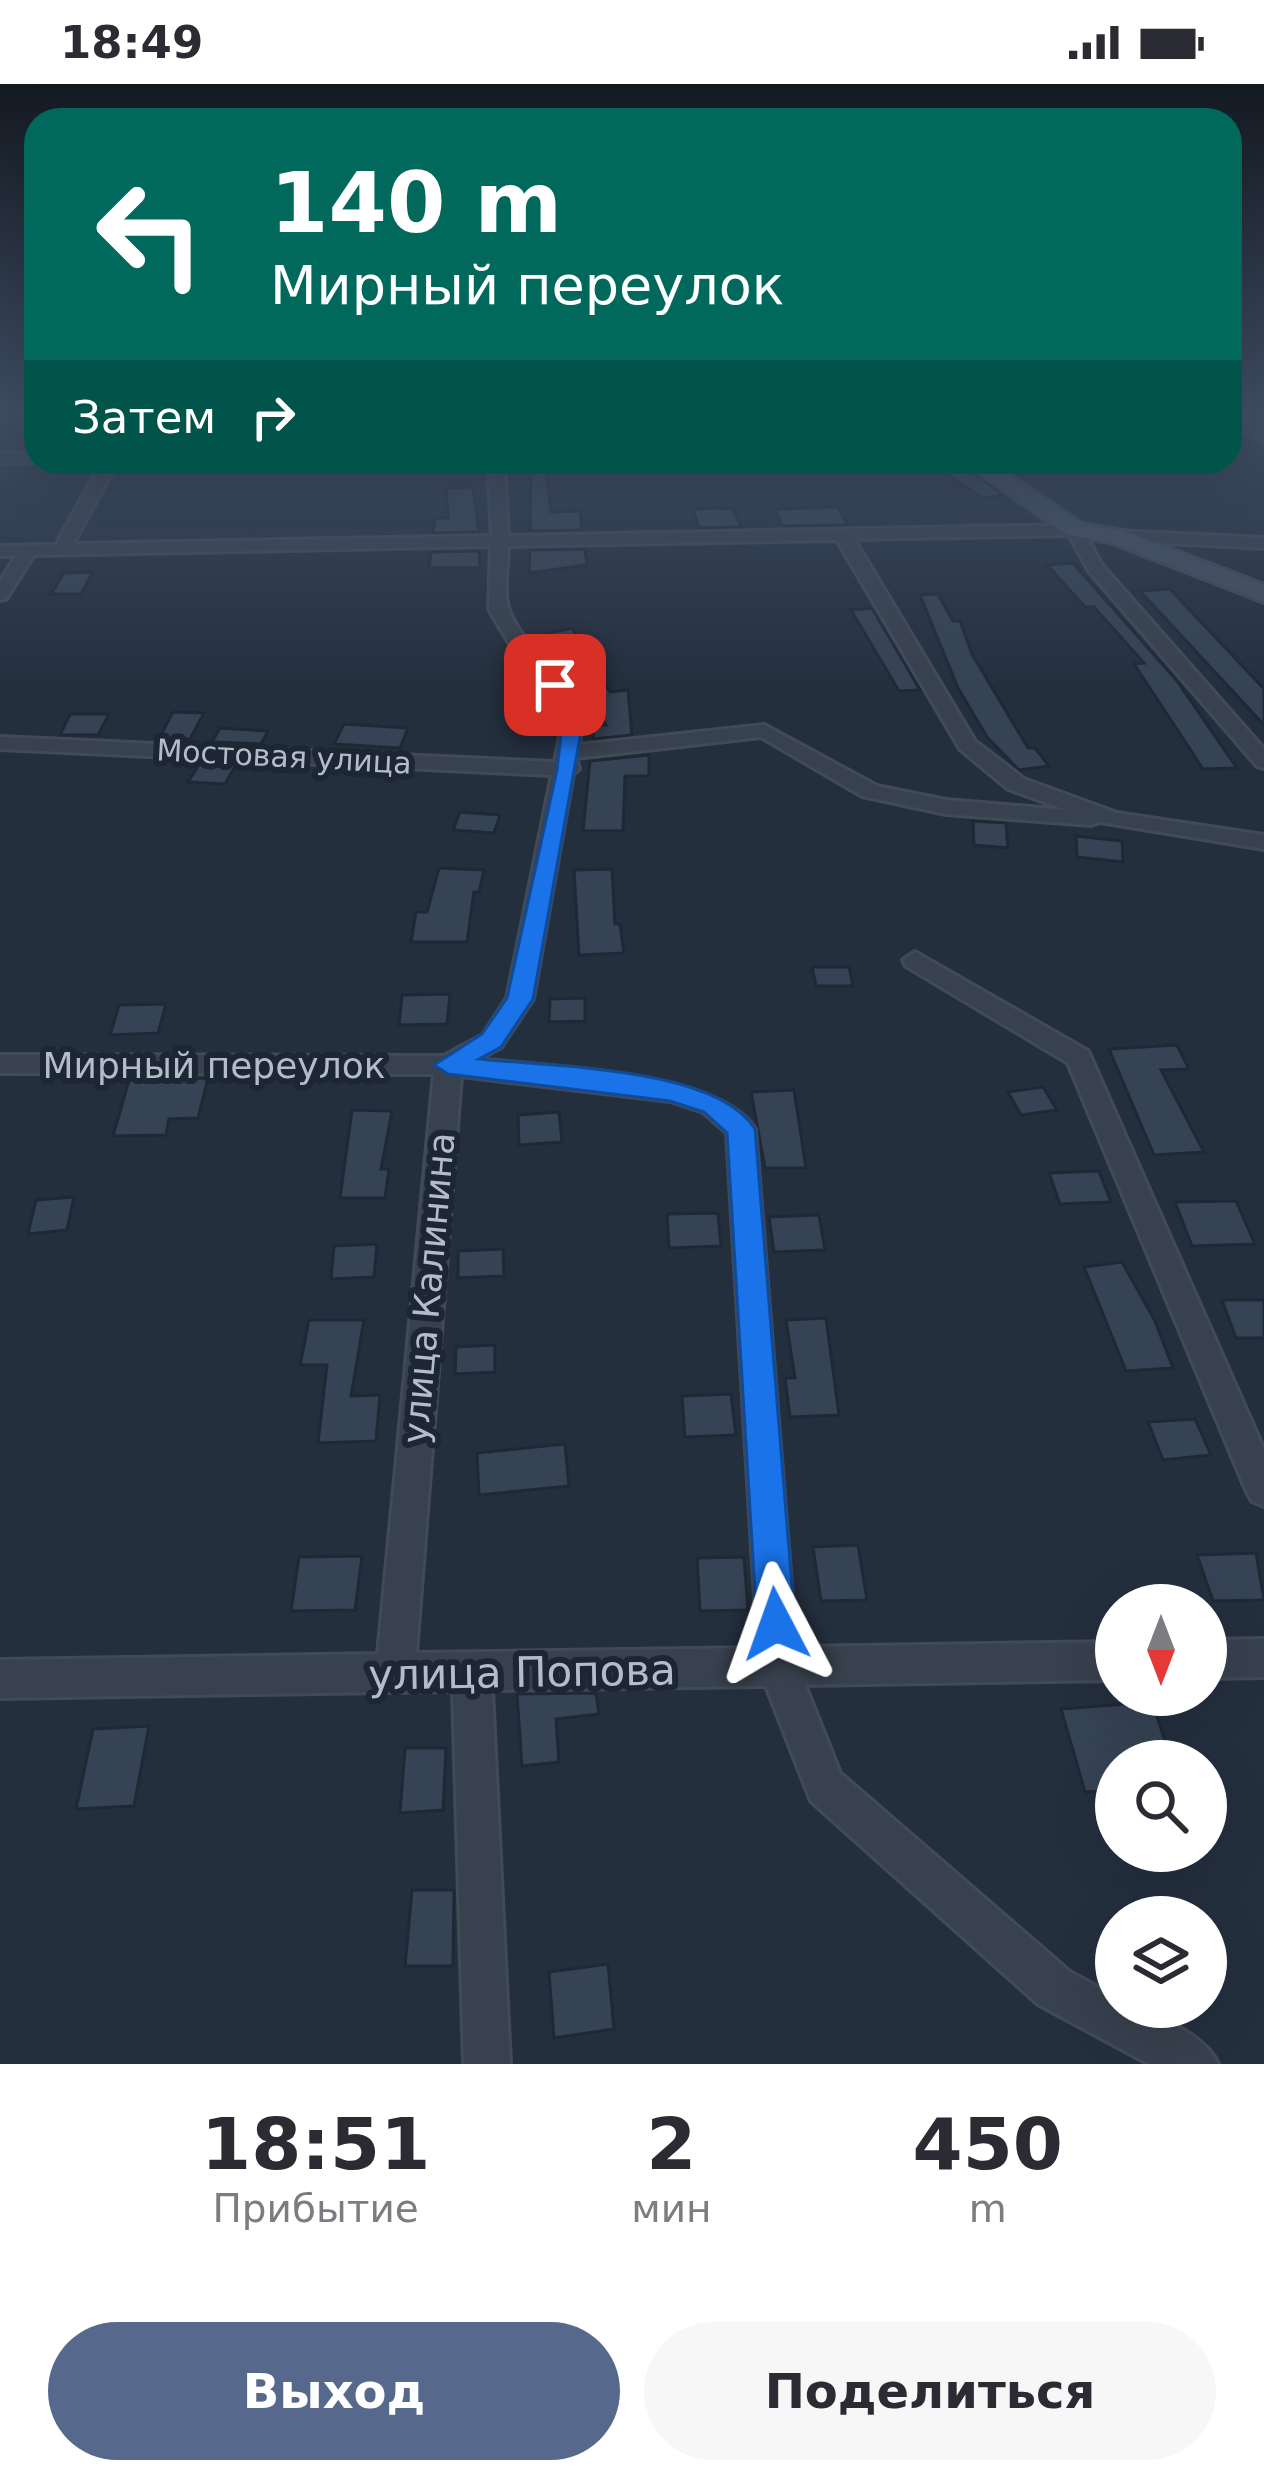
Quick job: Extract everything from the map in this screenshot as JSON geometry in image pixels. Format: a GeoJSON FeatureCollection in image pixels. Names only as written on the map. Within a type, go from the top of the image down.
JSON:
{"type":"FeatureCollection","features":[{"type":"Feature","properties":{"kind":"main road"},"geometry":{"type":"LineString","coordinates":[[1039,505],[1076,530],[1114,536],[1264,594]]}},
{"type":"Feature","properties":{"kind":"street"},"geometry":{"type":"LineString","coordinates":[[62,550],[86,505]]}},
{"type":"Feature","properties":{"kind":"street"},"geometry":{"type":"LineString","coordinates":[[448,1065],[492,1041],[520,999],[572,726],[555,685],[524,652],[497,609],[500,505]]}},
{"type":"Feature","properties":{"kind":"street"},"geometry":{"type":"LineString","coordinates":[[0,551],[1076,530],[1095,567],[1264,762]]}},
{"type":"Feature","properties":{"kind":"street"},"geometry":{"type":"LineString","coordinates":[[842,534],[967,746],[1016,784],[1113,818],[1264,842]]}},
{"type":"Feature","properties":{"kind":"street"},"geometry":{"type":"LineString","coordinates":[[1114,536],[1264,543]]}},
{"type":"Feature","properties":{"kind":"street"},"geometry":{"type":"LineString","coordinates":[[0,595],[28,551]]}},
{"type":"Feature","properties":{"kind":"street","name":"Мостовая улица"},"geometry":{"type":"LineString","coordinates":[[0,743],[568,761],[764,731],[870,791],[1040,818],[1113,818]]}},
{"type":"Feature","properties":{"kind":"street"},"geometry":{"type":"LineString","coordinates":[[915,960],[1079,1057],[1264,1490]]}},
{"type":"Feature","properties":{"kind":"street","name":"Мирный переулок"},"geometry":{"type":"LineString","coordinates":[[0,1064],[448,1065],[671,1092],[713,1105],[741,1129],[779,1669]]}},
{"type":"Feature","properties":{"kind":"street","name":"улица Калинина"},"geometry":{"type":"LineString","coordinates":[[395,1673],[448,1065]]}},
{"type":"Feature","properties":{"kind":"street"},"geometry":{"type":"LineString","coordinates":[[1227,1659],[1264,1658]]}},
{"type":"Feature","properties":{"kind":"street","name":"улица Попова"},"geometry":{"type":"LineString","coordinates":[[0,1679],[1095,1661]]}},
{"type":"Feature","properties":{"kind":"street"},"geometry":{"type":"LineString","coordinates":[[779,1669],[825,1787],[1054,1988],[1195,2064]]}},
{"type":"Feature","properties":{"kind":"street"},"geometry":{"type":"LineString","coordinates":[[472,1674],[488,2064]]}},
{"type":"Feature","properties":{"kind":"building"},"geometry":{"type":"Polygon","coordinates":[[[447,505],[475,505],[479,532],[433,533],[435,518],[448,518],[447,505]]]}},
{"type":"Feature","properties":{"kind":"building"},"geometry":{"type":"Polygon","coordinates":[[[530,505],[550,505],[551,512],[580,511],[582,530],[530,531],[530,505]]]}},
{"type":"Feature","properties":{"kind":"building"},"geometry":{"type":"Polygon","coordinates":[[[838,507],[847,525],[782,526],[775,509],[838,507]]]}},
{"type":"Feature","properties":{"kind":"building"},"geometry":{"type":"Polygon","coordinates":[[[693,509],[733,509],[741,527],[699,528],[693,509]]]}},
{"type":"Feature","properties":{"kind":"building"},"geometry":{"type":"Polygon","coordinates":[[[585,549],[587,565],[529,573],[530,550],[585,549]]]}},
{"type":"Feature","properties":{"kind":"building"},"geometry":{"type":"Polygon","coordinates":[[[479,551],[480,568],[429,568],[431,552],[479,551]]]}},
{"type":"Feature","properties":{"kind":"building"},"geometry":{"type":"Polygon","coordinates":[[[1073,563],[1177,681],[1237,768],[1203,769],[1134,664],[1144,663],[1094,607],[1085,607],[1047,565],[1073,563]]]}},
{"type":"Feature","properties":{"kind":"building"},"geometry":{"type":"Polygon","coordinates":[[[93,572],[81,594],[51,594],[64,573],[93,572]]]}},
{"type":"Feature","properties":{"kind":"building"},"geometry":{"type":"Polygon","coordinates":[[[1170,589],[1264,689],[1264,725],[1140,591],[1170,589]]]}},
{"type":"Feature","properties":{"kind":"building"},"geometry":{"type":"Polygon","coordinates":[[[938,594],[953,621],[960,621],[972,654],[1028,748],[1035,748],[1049,766],[1019,770],[987,737],[958,688],[920,595],[938,594]]]}},
{"type":"Feature","properties":{"kind":"building"},"geometry":{"type":"Polygon","coordinates":[[[872,608],[920,690],[899,691],[851,610],[872,608]]]}},
{"type":"Feature","properties":{"kind":"building"},"geometry":{"type":"Polygon","coordinates":[[[572,628],[610,692],[628,690],[632,735],[593,739],[593,725],[606,725],[549,633],[572,628]]]}},
{"type":"Feature","properties":{"kind":"building"},"geometry":{"type":"Polygon","coordinates":[[[173,712],[204,713],[190,739],[159,738],[173,712]]]}},
{"type":"Feature","properties":{"kind":"building"},"geometry":{"type":"Polygon","coordinates":[[[70,714],[109,714],[98,735],[60,735],[70,714]]]}},
{"type":"Feature","properties":{"kind":"building"},"geometry":{"type":"Polygon","coordinates":[[[344,724],[408,728],[400,748],[334,744],[344,724]]]}},
{"type":"Feature","properties":{"kind":"building"},"geometry":{"type":"Polygon","coordinates":[[[220,728],[268,731],[261,744],[212,742],[220,728]]]}},
{"type":"Feature","properties":{"kind":"building"},"geometry":{"type":"Polygon","coordinates":[[[649,755],[649,776],[625,776],[623,831],[583,831],[590,761],[649,755]]]}},
{"type":"Feature","properties":{"kind":"building"},"geometry":{"type":"Polygon","coordinates":[[[200,763],[236,765],[225,784],[188,782],[200,763]]]}},
{"type":"Feature","properties":{"kind":"building"},"geometry":{"type":"Polygon","coordinates":[[[460,812],[500,815],[494,833],[453,830],[460,812]]]}},
{"type":"Feature","properties":{"kind":"building"},"geometry":{"type":"Polygon","coordinates":[[[973,821],[1006,823],[1008,848],[974,845],[973,821]]]}},
{"type":"Feature","properties":{"kind":"building"},"geometry":{"type":"Polygon","coordinates":[[[1076,836],[1122,841],[1123,862],[1077,857],[1076,836]]]}},
{"type":"Feature","properties":{"kind":"building"},"geometry":{"type":"Polygon","coordinates":[[[439,868],[484,870],[479,892],[474,892],[467,942],[411,942],[416,912],[427,912],[439,868]]]}},
{"type":"Feature","properties":{"kind":"building"},"geometry":{"type":"Polygon","coordinates":[[[612,869],[615,924],[620,924],[624,953],[579,955],[574,870],[612,869]]]}},
{"type":"Feature","properties":{"kind":"building"},"geometry":{"type":"Polygon","coordinates":[[[812,967],[849,967],[853,986],[816,986],[812,967]]]}},
{"type":"Feature","properties":{"kind":"building"},"geometry":{"type":"Polygon","coordinates":[[[450,994],[447,1024],[399,1025],[402,995],[450,994]]]}},
{"type":"Feature","properties":{"kind":"building"},"geometry":{"type":"Polygon","coordinates":[[[585,998],[585,1021],[549,1022],[550,999],[585,998]]]}},
{"type":"Feature","properties":{"kind":"building"},"geometry":{"type":"Polygon","coordinates":[[[166,1004],[158,1033],[110,1035],[119,1005],[166,1004]]]}},
{"type":"Feature","properties":{"kind":"building"},"geometry":{"type":"Polygon","coordinates":[[[1177,1045],[1189,1069],[1161,1070],[1204,1152],[1154,1155],[1109,1049],[1177,1045]]]}},
{"type":"Feature","properties":{"kind":"building"},"geometry":{"type":"Polygon","coordinates":[[[208,1078],[198,1118],[169,1119],[166,1135],[113,1136],[129,1080],[208,1078]]]}},
{"type":"Feature","properties":{"kind":"building"},"geometry":{"type":"Polygon","coordinates":[[[1043,1087],[1057,1110],[1021,1115],[1008,1092],[1043,1087]]]}},
{"type":"Feature","properties":{"kind":"building"},"geometry":{"type":"Polygon","coordinates":[[[794,1090],[806,1168],[765,1168],[751,1092],[794,1090]]]}},
{"type":"Feature","properties":{"kind":"building"},"geometry":{"type":"Polygon","coordinates":[[[352,1110],[392,1111],[381,1169],[389,1169],[385,1198],[340,1198],[352,1110]]]}},
{"type":"Feature","properties":{"kind":"building"},"geometry":{"type":"Polygon","coordinates":[[[559,1112],[562,1142],[519,1145],[518,1115],[559,1112]]]}},
{"type":"Feature","properties":{"kind":"building"},"geometry":{"type":"Polygon","coordinates":[[[1099,1171],[1111,1202],[1060,1204],[1049,1173],[1099,1171]]]}},
{"type":"Feature","properties":{"kind":"building"},"geometry":{"type":"Polygon","coordinates":[[[74,1197],[67,1230],[28,1234],[36,1200],[74,1197]]]}},
{"type":"Feature","properties":{"kind":"building"},"geometry":{"type":"Polygon","coordinates":[[[1236,1201],[1255,1244],[1192,1246],[1175,1202],[1236,1201]]]}},
{"type":"Feature","properties":{"kind":"building"},"geometry":{"type":"Polygon","coordinates":[[[718,1213],[721,1246],[669,1248],[667,1214],[718,1213]]]}},
{"type":"Feature","properties":{"kind":"building"},"geometry":{"type":"Polygon","coordinates":[[[819,1215],[825,1250],[774,1252],[769,1217],[819,1215]]]}},
{"type":"Feature","properties":{"kind":"building"},"geometry":{"type":"Polygon","coordinates":[[[377,1244],[374,1277],[331,1279],[334,1246],[377,1244]]]}},
{"type":"Feature","properties":{"kind":"building"},"geometry":{"type":"Polygon","coordinates":[[[503,1249],[504,1276],[458,1278],[458,1251],[503,1249]]]}},
{"type":"Feature","properties":{"kind":"building"},"geometry":{"type":"Polygon","coordinates":[[[1122,1262],[1155,1321],[1173,1368],[1126,1371],[1084,1267],[1122,1262]]]}},
{"type":"Feature","properties":{"kind":"building"},"geometry":{"type":"Polygon","coordinates":[[[1222,1300],[1264,1300],[1264,1338],[1236,1338],[1222,1300]]]}},
{"type":"Feature","properties":{"kind":"building"},"geometry":{"type":"Polygon","coordinates":[[[826,1318],[839,1415],[790,1417],[785,1378],[795,1378],[786,1320],[826,1318]]]}},
{"type":"Feature","properties":{"kind":"building"},"geometry":{"type":"Polygon","coordinates":[[[309,1320],[364,1320],[351,1396],[380,1395],[376,1441],[318,1443],[327,1365],[300,1365],[309,1320]]]}},
{"type":"Feature","properties":{"kind":"building"},"geometry":{"type":"Polygon","coordinates":[[[495,1345],[495,1372],[455,1374],[456,1347],[495,1345]]]}},
{"type":"Feature","properties":{"kind":"building"},"geometry":{"type":"Polygon","coordinates":[[[731,1394],[736,1435],[685,1437],[682,1396],[731,1394]]]}},
{"type":"Feature","properties":{"kind":"building"},"geometry":{"type":"Polygon","coordinates":[[[1195,1419],[1211,1455],[1163,1460],[1148,1422],[1195,1419]]]}},
{"type":"Feature","properties":{"kind":"building"},"geometry":{"type":"Polygon","coordinates":[[[565,1444],[569,1486],[479,1495],[477,1453],[565,1444]]]}},
{"type":"Feature","properties":{"kind":"building"},"geometry":{"type":"Polygon","coordinates":[[[858,1545],[867,1600],[821,1601],[813,1547],[858,1545]]]}},
{"type":"Feature","properties":{"kind":"building"},"geometry":{"type":"Polygon","coordinates":[[[1256,1553],[1264,1600],[1227,1601],[1227,1584],[1207,1584],[1197,1555],[1256,1553]]]}},
{"type":"Feature","properties":{"kind":"building"},"geometry":{"type":"Polygon","coordinates":[[[362,1556],[355,1610],[291,1611],[299,1557],[362,1556]]]}},
{"type":"Feature","properties":{"kind":"building"},"geometry":{"type":"Polygon","coordinates":[[[744,1557],[748,1610],[700,1611],[697,1558],[744,1557]]]}},
{"type":"Feature","properties":{"kind":"building"},"geometry":{"type":"Polygon","coordinates":[[[596,1693],[599,1714],[556,1719],[559,1762],[522,1766],[517,1694],[596,1693]]]}},
{"type":"Feature","properties":{"kind":"building"},"geometry":{"type":"Polygon","coordinates":[[[1095,1706],[1095,1716],[1157,1716],[1165,1740],[1095,1740],[1095,1791],[1085,1792],[1061,1709],[1095,1706]]]}},
{"type":"Feature","properties":{"kind":"building"},"geometry":{"type":"Polygon","coordinates":[[[149,1726],[134,1806],[76,1809],[93,1729],[149,1726]]]}},
{"type":"Feature","properties":{"kind":"building"},"geometry":{"type":"Polygon","coordinates":[[[405,1748],[446,1748],[443,1810],[400,1813],[405,1748]]]}},
{"type":"Feature","properties":{"kind":"building"},"geometry":{"type":"Polygon","coordinates":[[[412,1890],[454,1890],[453,1966],[405,1966],[412,1890]]]}},
{"type":"Feature","properties":{"kind":"building"},"geometry":{"type":"Polygon","coordinates":[[[608,1964],[614,2029],[554,2038],[549,1972],[608,1964]]]}},
{"type":"Feature","properties":{"kind":"route"},"geometry":{"type":"LineString","coordinates":[[555,685],[572,726],[568,770],[520,999],[492,1041],[448,1065],[671,1092],[713,1105],[741,1129],[776,1624]]}}]}
